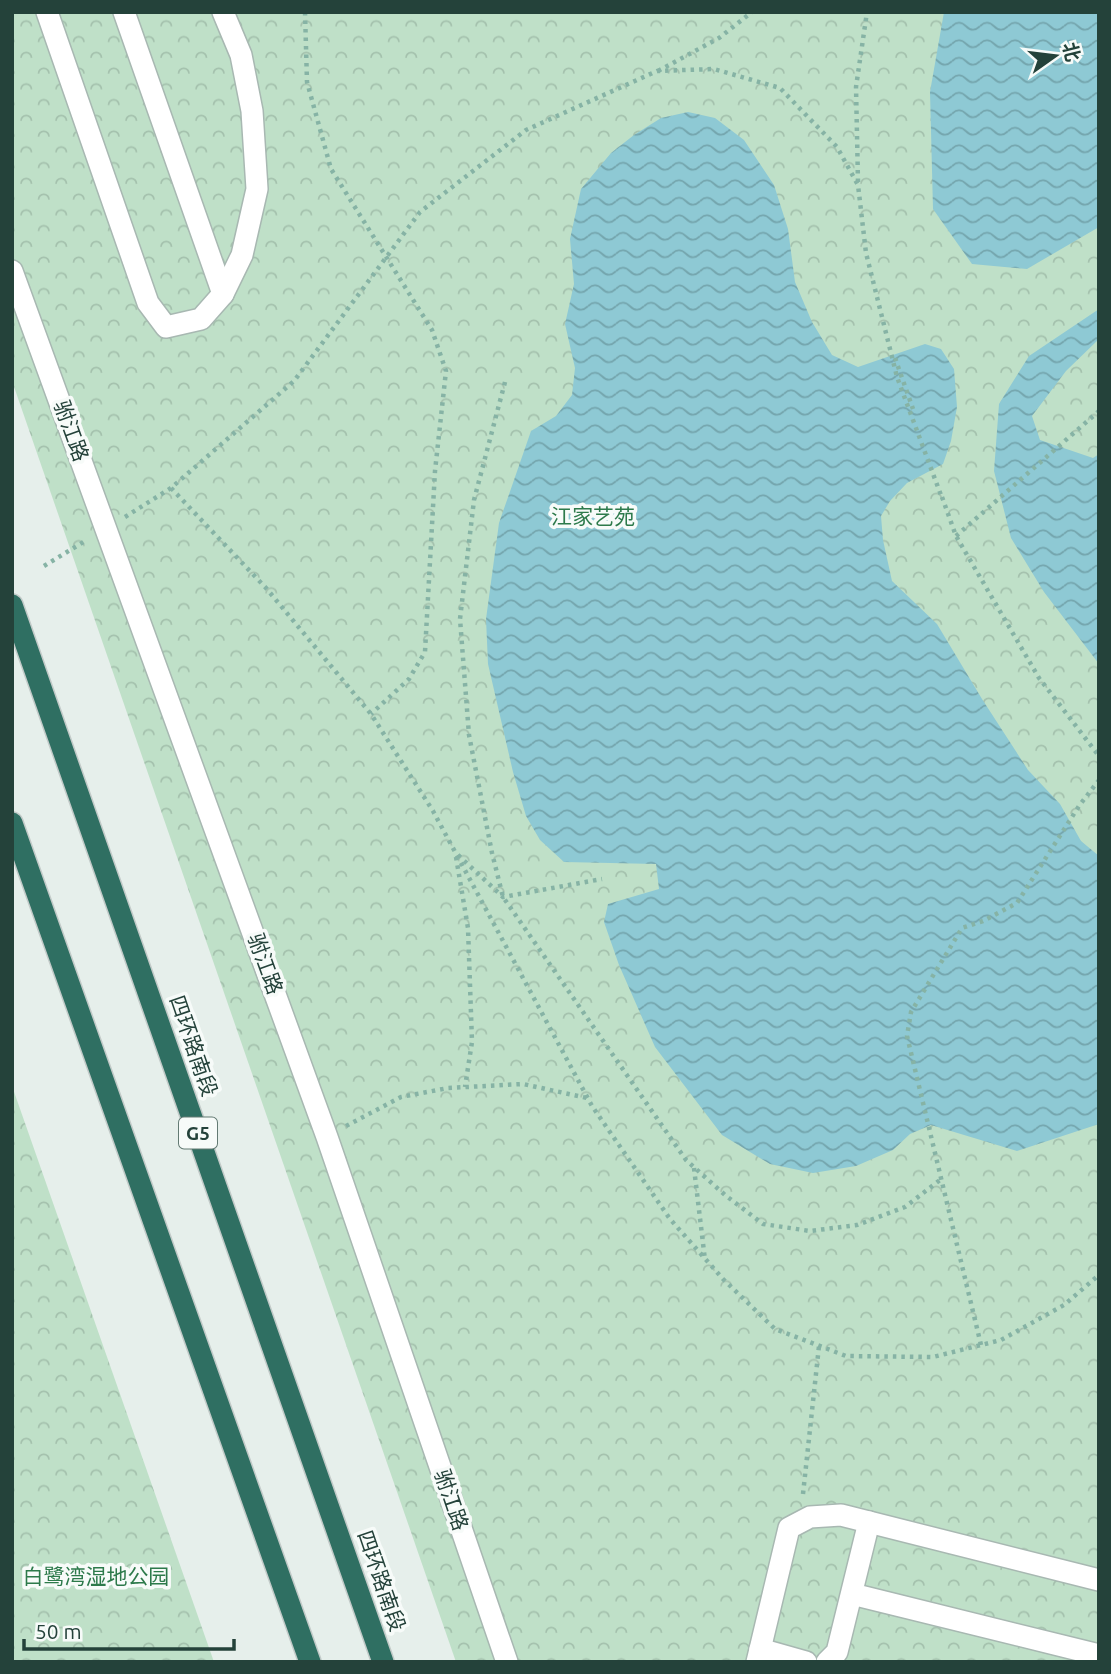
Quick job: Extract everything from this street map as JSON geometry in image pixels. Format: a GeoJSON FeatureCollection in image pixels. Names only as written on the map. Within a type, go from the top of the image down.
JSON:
{"type":"FeatureCollection","features":[{"type":"Feature","properties":{"kind":"highway","name":"四环路南段"},"geometry":{"type":"LineString","coordinates":[[12,605],[383,1662]]}},
{"type":"Feature","properties":{"kind":"highway"},"geometry":{"type":"LineString","coordinates":[[12,823],[310,1662]]}},
{"type":"Feature","properties":{"kind":"street"},"geometry":{"type":"LineString","coordinates":[[47,12],[148,303],[166,327],[201,319],[223,294],[242,255],[257,189],[252,111],[241,55],[223,12]]}},
{"type":"Feature","properties":{"kind":"street"},"geometry":{"type":"LineString","coordinates":[[124,12],[223,294]]}},
{"type":"Feature","properties":{"kind":"street","name":"驸江路"},"geometry":{"type":"LineString","coordinates":[[12,271],[327,1136],[507,1662]]}},
{"type":"Feature","properties":{"kind":"street"},"geometry":{"type":"LineString","coordinates":[[806,1662],[759,1656],[789,1528],[810,1517],[841,1515],[1099,1580]]}},
{"type":"Feature","properties":{"kind":"street"},"geometry":{"type":"LineString","coordinates":[[827,1662],[837,1652],[869,1522]]}},
{"type":"Feature","properties":{"kind":"street"},"geometry":{"type":"LineString","coordinates":[[852,1594],[1099,1655]]}},
{"type":"Feature","properties":{"kind":"path"},"geometry":{"type":"LineString","coordinates":[[305,12],[307,82],[331,169],[432,330],[446,371],[435,471],[425,652],[408,679],[371,714]]}},
{"type":"Feature","properties":{"kind":"path"},"geometry":{"type":"LineString","coordinates":[[44,566],[171,488],[294,381],[420,212],[526,130],[657,71],[719,38],[752,12]]}},
{"type":"Feature","properties":{"kind":"path"},"geometry":{"type":"LineString","coordinates":[[867,12],[856,87],[858,185],[866,253],[897,377],[956,536],[1039,678],[1099,756]]}},
{"type":"Feature","properties":{"kind":"path"},"geometry":{"type":"LineString","coordinates":[[657,71],[714,69],[780,88],[837,147],[858,185]]}},
{"type":"Feature","properties":{"kind":"path"},"geometry":{"type":"LineString","coordinates":[[503,897],[469,735],[460,619],[474,500],[505,382]]}},
{"type":"Feature","properties":{"kind":"path"},"geometry":{"type":"LineString","coordinates":[[956,536],[1099,411]]}},
{"type":"Feature","properties":{"kind":"path"},"geometry":{"type":"LineString","coordinates":[[171,488],[266,587],[371,714],[433,811],[588,1098],[670,1219],[705,1260],[775,1329],[846,1356],[933,1357],[1001,1340],[1064,1305],[1099,1275]]}},
{"type":"Feature","properties":{"kind":"path"},"geometry":{"type":"LineString","coordinates":[[981,1345],[907,1036],[911,1012],[962,928],[1017,904],[1079,806],[1099,780]]}},
{"type":"Feature","properties":{"kind":"path"},"geometry":{"type":"LineString","coordinates":[[455,852],[503,897],[686,1160],[763,1224],[810,1231],[857,1224],[905,1207],[940,1180]]}},
{"type":"Feature","properties":{"kind":"path"},"geometry":{"type":"LineString","coordinates":[[455,852],[468,928],[472,1042],[464,1087]]}},
{"type":"Feature","properties":{"kind":"path"},"geometry":{"type":"LineString","coordinates":[[503,897],[602,879]]}},
{"type":"Feature","properties":{"kind":"path"},"geometry":{"type":"LineString","coordinates":[[327,1136],[401,1097],[464,1087],[523,1084],[588,1098]]}},
{"type":"Feature","properties":{"kind":"path"},"geometry":{"type":"LineString","coordinates":[[694,1167],[705,1260]]}},
{"type":"Feature","properties":{"kind":"path"},"geometry":{"type":"LineString","coordinates":[[801,1522],[819,1346]]}},
{"type":"Feature","properties":{"kind":"green space","name":"江家艺苑"},"geometry":{"type":"Polygon","coordinates":[[[12,12],[1099,12],[1099,1662],[456,1662],[12,381],[12,12]]]}},
{"type":"Feature","properties":{"kind":"green space","name":"白鹭湾湿地公园"},"geometry":{"type":"Polygon","coordinates":[[[12,1086],[214,1662],[12,1662],[12,1086]]]}},
{"type":"Feature","properties":{"kind":"water"},"geometry":{"type":"Polygon","coordinates":[[[944,12],[1099,12],[1099,227],[1027,269],[972,264],[933,209],[930,92],[944,12]]]}},
{"type":"Feature","properties":{"kind":"water"},"geometry":{"type":"Polygon","coordinates":[[[688,112],[715,118],[744,140],[774,185],[788,229],[795,282],[812,322],[832,355],[858,367],[925,344],[941,349],[954,369],[957,407],[951,441],[943,464],[907,483],[890,501],[881,516],[883,540],[892,581],[937,624],[1028,770],[1060,804],[1081,841],[1099,856],[1099,1124],[1017,1151],[931,1125],[910,1134],[893,1150],[856,1166],[813,1173],[770,1164],[722,1135],[655,1047],[619,965],[604,922],[608,904],[659,889],[656,864],[564,862],[540,840],[526,816],[488,664],[486,619],[499,523],[531,431],[556,416],[572,395],[575,368],[565,324],[574,284],[570,239],[581,189],[611,153],[634,135],[661,118],[688,112]]]}},
{"type":"Feature","properties":{"kind":"water"},"geometry":{"type":"Polygon","coordinates":[[[1099,309],[1099,339],[1066,371],[1032,416],[1040,440],[1093,458],[1099,454],[1099,664],[1044,592],[1011,538],[994,471],[999,404],[1029,356],[1099,309]]]}}]}
